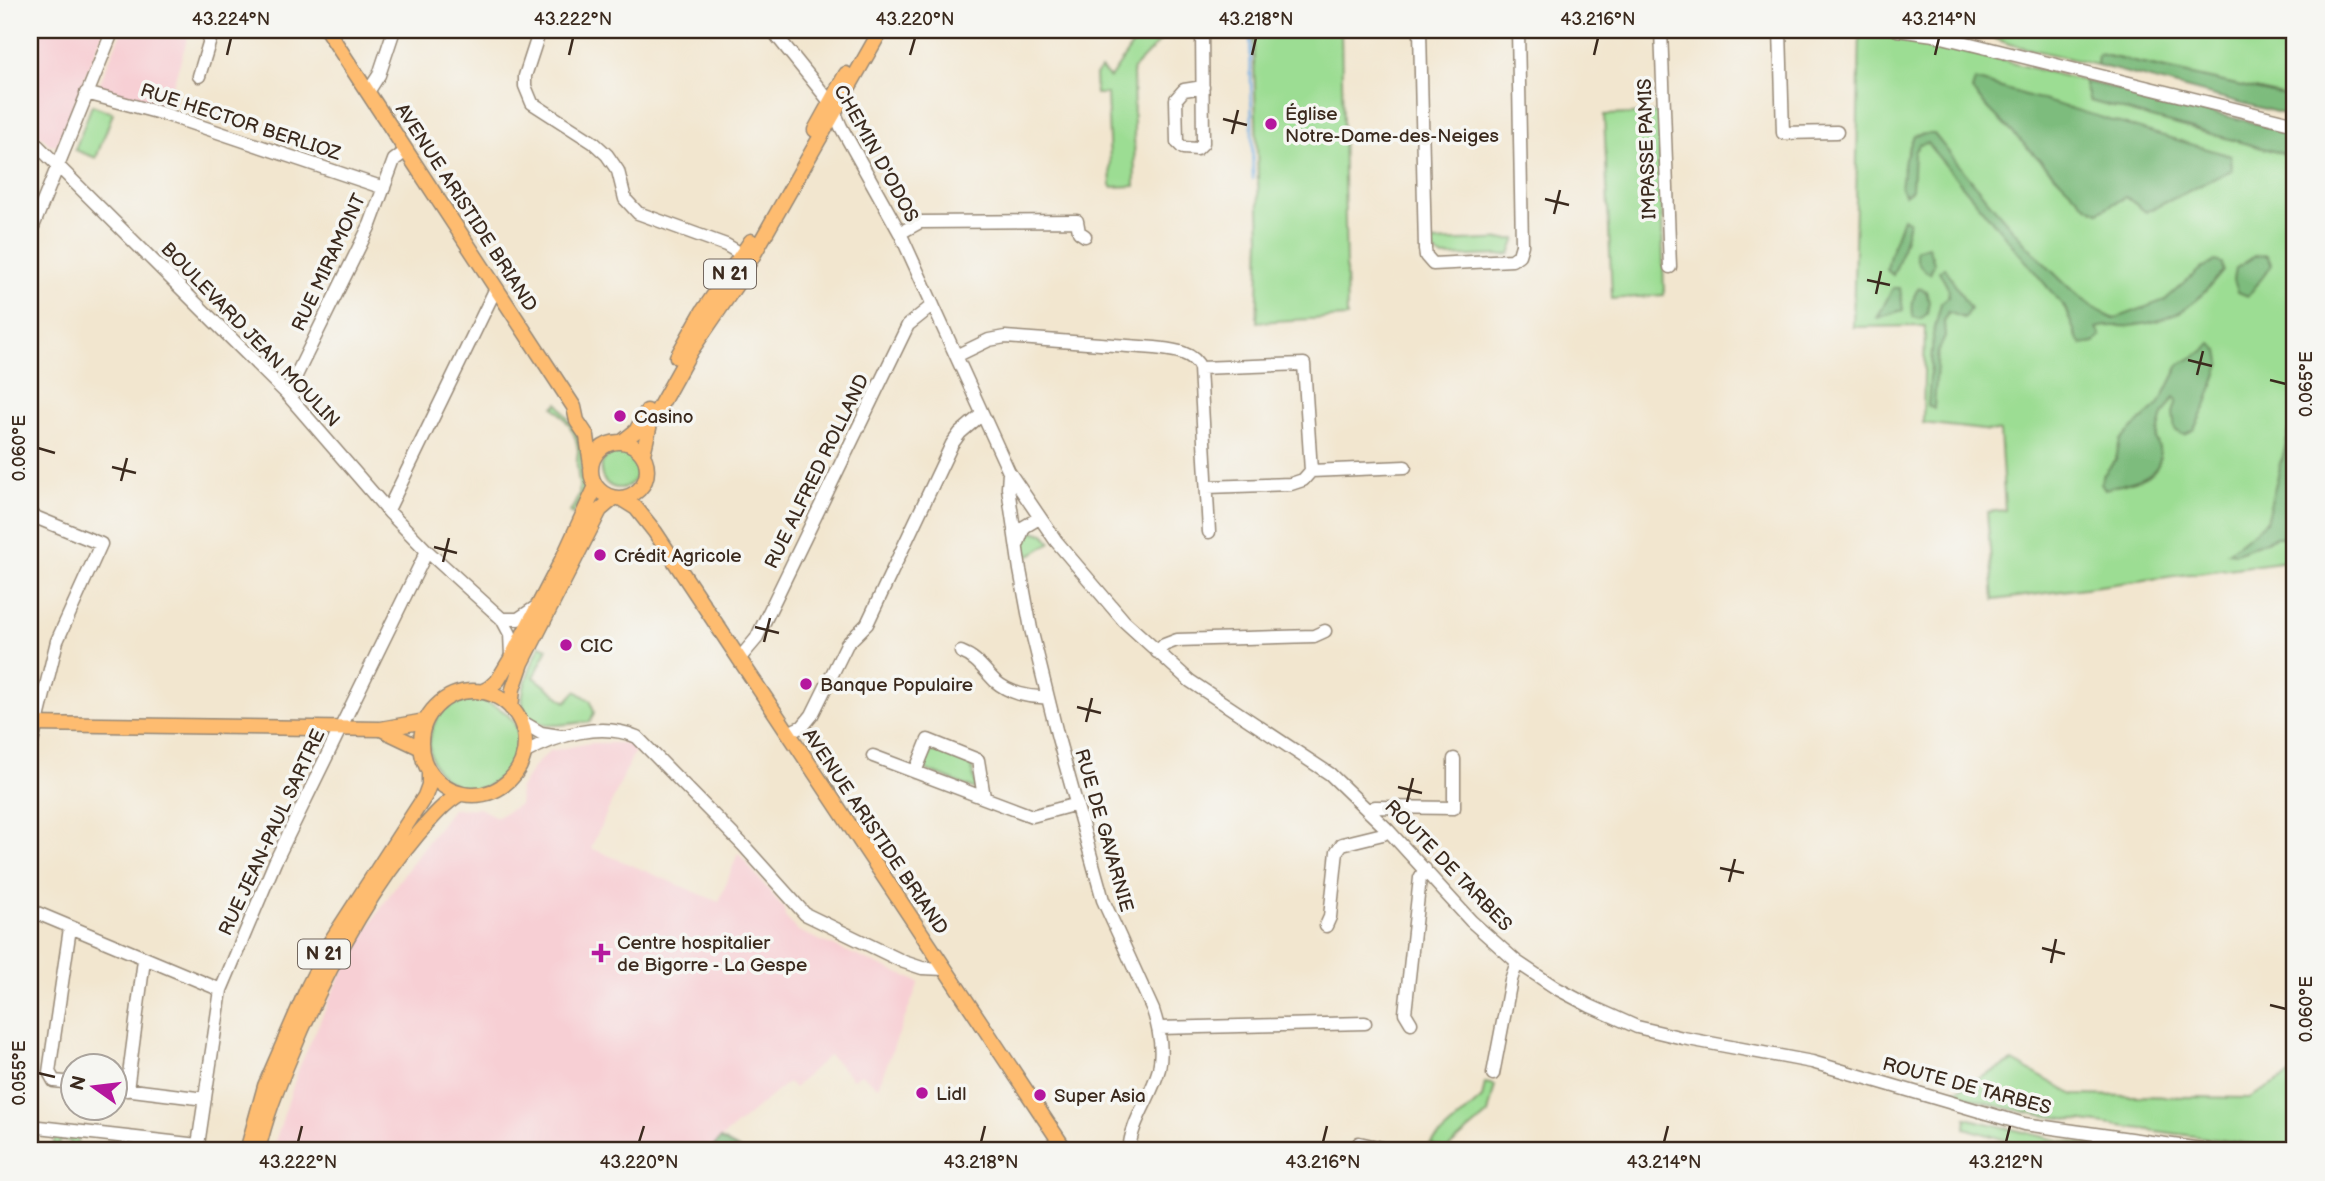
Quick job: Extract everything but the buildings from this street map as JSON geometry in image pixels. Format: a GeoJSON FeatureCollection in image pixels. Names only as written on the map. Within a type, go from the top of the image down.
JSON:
{"type":"FeatureCollection","features":[{"type":"Feature","properties":{"kind":"main road","name":"AVENUE ARISTIDE BRIAND"},"geometry":{"type":"LineString","coordinates":[[327,30],[574,407],[577,421],[587,436],[591,465]]}},
{"type":"Feature","properties":{"kind":"main road","name":"N 21"},"geometry":{"type":"LineString","coordinates":[[643,454],[650,424],[690,352],[738,282],[833,107],[870,30]]}},
{"type":"Feature","properties":{"kind":"main road","name":"N 21"},"geometry":{"type":"LineString","coordinates":[[619,442],[636,431],[703,311],[743,255],[881,30]]}},
{"type":"Feature","properties":{"kind":"main road","name":"AVENUE ARISTIDE BRIAND"},"geometry":{"type":"LineString","coordinates":[[574,407],[583,413],[596,432],[619,442]]}},
{"type":"Feature","properties":{"kind":"main road"},"geometry":{"type":"LineString","coordinates":[[515,714],[502,700],[481,692],[464,691],[448,697],[435,707],[425,721],[421,734],[421,748],[429,772],[448,790],[474,796],[500,788],[519,767],[524,753],[524,736],[515,714],[513,689],[522,663],[600,510],[617,498],[634,494],[645,481],[647,472],[643,454],[637,448],[619,442],[602,446],[591,465],[596,486],[617,498]]}},
{"type":"Feature","properties":{"kind":"main road","name":"AVENUE ARISTIDE BRIAND"},"geometry":{"type":"LineString","coordinates":[[645,481],[644,502],[655,532]]}},
{"type":"Feature","properties":{"kind":"main road"},"geometry":{"type":"LineString","coordinates":[[481,692],[498,680],[510,660],[596,486]]}},
{"type":"Feature","properties":{"kind":"main road","name":"AVENUE ARISTIDE BRIAND"},"geometry":{"type":"LineString","coordinates":[[617,498],[636,508],[655,532],[1066,1151]]}},
{"type":"Feature","properties":{"kind":"main road"},"geometry":{"type":"LineString","coordinates":[[33,724],[381,729],[425,721]]}},
{"type":"Feature","properties":{"kind":"main road"},"geometry":{"type":"LineString","coordinates":[[381,729],[421,748]]}},
{"type":"Feature","properties":{"kind":"main road","name":"N 21"},"geometry":{"type":"LineString","coordinates":[[247,1151],[265,1086],[307,987],[331,941],[425,796],[429,785],[429,772]]}},
{"type":"Feature","properties":{"kind":"main road","name":"N 21"},"geometry":{"type":"LineString","coordinates":[[258,1151],[285,1069],[343,944],[399,857],[442,806],[460,794]]}},
{"type":"Feature","properties":{"kind":"street"},"geometry":{"type":"LineString","coordinates":[[30,234],[113,30]]}},
{"type":"Feature","properties":{"kind":"street"},"geometry":{"type":"LineString","coordinates":[[199,76],[213,30]]}},
{"type":"Feature","properties":{"kind":"street"},"geometry":{"type":"LineString","coordinates":[[368,92],[379,75],[394,30]]}},
{"type":"Feature","properties":{"kind":"street"},"geometry":{"type":"LineString","coordinates":[[540,30],[525,76],[525,86],[532,103],[594,143],[607,155],[618,171],[625,199],[638,213],[726,245],[743,255]]}},
{"type":"Feature","properties":{"kind":"street","name":"CHEMIN D'ODOS"},"geometry":{"type":"LineString","coordinates":[[772,30],[833,107],[841,127],[900,233],[981,415]]}},
{"type":"Feature","properties":{"kind":"street"},"geometry":{"type":"LineString","coordinates":[[1202,30],[1203,86],[1203,143],[1197,149],[1183,148],[1177,142],[1176,99],[1184,90],[1203,86]]}},
{"type":"Feature","properties":{"kind":"street"},"geometry":{"type":"LineString","coordinates":[[1420,30],[1424,248],[1429,262],[1433,264],[1512,260],[1519,256],[1522,245],[1518,30]]}},
{"type":"Feature","properties":{"kind":"street","name":"IMPASSE PAMIS"},"geometry":{"type":"LineString","coordinates":[[1661,30],[1670,267]]}},
{"type":"Feature","properties":{"kind":"street"},"geometry":{"type":"LineString","coordinates":[[1780,30],[1783,133],[1837,132]]}},
{"type":"Feature","properties":{"kind":"street"},"geometry":{"type":"LineString","coordinates":[[1897,30],[1934,35],[2295,124]]}},
{"type":"Feature","properties":{"kind":"street","name":"RUE HECTOR BERLIOZ"},"geometry":{"type":"LineString","coordinates":[[86,93],[164,114],[384,188]]}},
{"type":"Feature","properties":{"kind":"street","name":"BOULEVARD JEAN MOULIN"},"geometry":{"type":"LineString","coordinates":[[30,138],[287,394],[427,551],[502,619]]}},
{"type":"Feature","properties":{"kind":"street","name":"RUE MIRAMONT"},"geometry":{"type":"LineString","coordinates":[[287,394],[370,225],[394,160],[406,150]]}},
{"type":"Feature","properties":{"kind":"street"},"geometry":{"type":"LineString","coordinates":[[900,233],[920,222],[1077,221],[1079,232],[1085,236]]}},
{"type":"Feature","properties":{"kind":"street"},"geometry":{"type":"LineString","coordinates":[[388,510],[496,288]]}},
{"type":"Feature","properties":{"kind":"street","name":"RUE ALFRED ROLLAND"},"geometry":{"type":"LineString","coordinates":[[739,659],[756,639],[908,326],[933,305]]}},
{"type":"Feature","properties":{"kind":"street"},"geometry":{"type":"LineString","coordinates":[[957,356],[989,340],[1005,337],[1155,348],[1178,351],[1197,362],[1200,368],[1209,532]]}},
{"type":"Feature","properties":{"kind":"street"},"geometry":{"type":"LineString","coordinates":[[1200,368],[1304,365],[1311,471],[1303,480],[1291,484],[1207,487]]}},
{"type":"Feature","properties":{"kind":"street"},"geometry":{"type":"LineString","coordinates":[[788,733],[803,726],[813,715],[848,644],[867,624],[952,444],[960,433],[981,415]]}},
{"type":"Feature","properties":{"kind":"street","name":"ROUTE DE TARBES"},"geometry":{"type":"LineString","coordinates":[[981,415],[1009,472],[1036,513],[1124,621],[1190,681],[1330,774],[1370,810],[1471,921],[1517,962],[1556,988],[1637,1027],[1812,1062],[2024,1124],[2215,1151]]}},
{"type":"Feature","properties":{"kind":"street"},"geometry":{"type":"LineString","coordinates":[[1311,471],[1405,467]]}},
{"type":"Feature","properties":{"kind":"street","name":"RUE DE GAVARNIE"},"geometry":{"type":"LineString","coordinates":[[1009,472],[1008,488],[1017,550],[1047,697],[1103,900],[1159,1028],[1159,1067],[1134,1127],[1130,1151],[1120,1151]]}},
{"type":"Feature","properties":{"kind":"street"},"geometry":{"type":"LineString","coordinates":[[1012,517],[1017,510],[1025,507],[1036,513],[1024,527],[1017,550]]}},
{"type":"Feature","properties":{"kind":"street"},"geometry":{"type":"LineString","coordinates":[[30,514],[101,544],[57,641],[33,724],[30,751]]}},
{"type":"Feature","properties":{"kind":"street","name":"RUE JEAN-PAUL SARTRE"},"geometry":{"type":"LineString","coordinates":[[149,1145],[198,1145],[221,990],[275,862],[427,551]]}},
{"type":"Feature","properties":{"kind":"street"},"geometry":{"type":"LineString","coordinates":[[502,619],[518,620],[540,604]]}},
{"type":"Feature","properties":{"kind":"street"},"geometry":{"type":"LineString","coordinates":[[502,619],[510,634],[510,660]]}},
{"type":"Feature","properties":{"kind":"street"},"geometry":{"type":"LineString","coordinates":[[1157,652],[1164,645],[1177,640],[1314,636],[1325,631]]}},
{"type":"Feature","properties":{"kind":"street"},"geometry":{"type":"LineString","coordinates":[[961,652],[974,657],[996,682],[1013,691],[1033,697],[1047,697]]}},
{"type":"Feature","properties":{"kind":"street"},"geometry":{"type":"LineString","coordinates":[[515,714],[541,733],[560,736],[613,729],[638,737],[743,845],[805,914],[904,962],[922,968],[945,969]]}},
{"type":"Feature","properties":{"kind":"street"},"geometry":{"type":"LineString","coordinates":[[524,753],[560,736]]}},
{"type":"Feature","properties":{"kind":"street"},"geometry":{"type":"LineString","coordinates":[[915,772],[928,740],[978,760],[984,797]]}},
{"type":"Feature","properties":{"kind":"street"},"geometry":{"type":"LineString","coordinates":[[873,756],[1032,816],[1077,804]]}},
{"type":"Feature","properties":{"kind":"street"},"geometry":{"type":"LineString","coordinates":[[1370,810],[1375,807],[1454,808],[1454,759]]}},
{"type":"Feature","properties":{"kind":"street"},"geometry":{"type":"LineString","coordinates":[[1326,926],[1330,917],[1338,851],[1342,844],[1383,835],[1388,830]]}},
{"type":"Feature","properties":{"kind":"street"},"geometry":{"type":"LineString","coordinates":[[1411,1023],[1405,1013],[1420,878],[1425,869]]}},
{"type":"Feature","properties":{"kind":"street"},"geometry":{"type":"LineString","coordinates":[[30,910],[221,990]]}},
{"type":"Feature","properties":{"kind":"street"},"geometry":{"type":"LineString","coordinates":[[60,1082],[54,1081],[49,1072],[70,928]]}},
{"type":"Feature","properties":{"kind":"street"},"geometry":{"type":"LineString","coordinates":[[128,1052],[144,960]]}},
{"type":"Feature","properties":{"kind":"street"},"geometry":{"type":"LineString","coordinates":[[1493,1074],[1517,962]]}},
{"type":"Feature","properties":{"kind":"street"},"geometry":{"type":"LineString","coordinates":[[1159,1028],[1365,1023]]}},
{"type":"Feature","properties":{"kind":"street"},"geometry":{"type":"LineString","coordinates":[[130,1090],[205,1098]]}},
{"type":"Feature","properties":{"kind":"street"},"geometry":{"type":"LineString","coordinates":[[30,1126],[149,1145]]}},
{"type":"Feature","properties":{"kind":"street"},"geometry":{"type":"LineString","coordinates":[[1359,1143],[1396,1151]]}},
{"type":"Feature","properties":{"kind":"shaded area"},"geometry":{"type":"Polygon","coordinates":[[[30,30],[104,30],[57,145],[50,145],[30,125],[30,30]]]}},
{"type":"Feature","properties":{"kind":"shaded area"},"geometry":{"type":"Polygon","coordinates":[[[122,30],[190,30],[166,108],[101,90],[99,85],[122,30]]]}},
{"type":"Feature","properties":{"kind":"shaded area","name":"Centre hospitalier de Bigorre - La Gespe"},"geometry":{"type":"Polygon","coordinates":[[[590,743],[631,743],[637,746],[591,848],[719,902],[738,853],[784,909],[785,917],[798,931],[919,982],[878,1087],[861,1074],[853,1079],[829,1055],[794,1088],[788,1082],[720,1139],[710,1151],[272,1151],[299,1068],[337,983],[398,882],[452,809],[479,808],[497,817],[520,804],[519,790],[534,766],[550,751],[590,743]]]}},
{"type":"Feature","properties":{"kind":"green space"},"geometry":{"type":"Polygon","coordinates":[[[1131,30],[1165,30],[1166,35],[1133,69],[1135,186],[1111,187],[1107,94],[1096,94],[1095,75],[1101,69],[1110,78],[1135,41],[1131,30]]]}},
{"type":"Feature","properties":{"kind":"green space"},"geometry":{"type":"Polygon","coordinates":[[[1253,30],[1341,30],[1347,317],[1257,322],[1260,239],[1253,30]]]}},
{"type":"Feature","properties":{"kind":"green space"},"geometry":{"type":"Polygon","coordinates":[[[1860,30],[1931,43],[2084,81],[2090,101],[2295,157],[2295,409],[2266,522],[2236,553],[2276,537],[2295,537],[2295,560],[1994,600],[1987,512],[2005,510],[2000,432],[1923,423],[1925,326],[1853,327],[1860,30]]]}},
{"type":"Feature","properties":{"kind":"green space"},"geometry":{"type":"Polygon","coordinates":[[[1973,30],[2295,30],[2295,98],[2099,54],[2097,65],[2009,44],[1973,30]]]}},
{"type":"Feature","properties":{"kind":"green space"},"geometry":{"type":"Polygon","coordinates":[[[2098,54],[2295,98],[2295,117],[2097,65],[2098,54]]]}},
{"type":"Feature","properties":{"kind":"green space"},"geometry":{"type":"Polygon","coordinates":[[[1975,80],[2231,156],[2232,170],[2146,212],[2126,197],[2098,212],[2084,204],[1978,98],[1972,90],[1975,80]]]}},
{"type":"Feature","properties":{"kind":"green space"},"geometry":{"type":"Polygon","coordinates":[[[2084,81],[2295,133],[2295,157],[2090,101],[2084,81]]]}},
{"type":"Feature","properties":{"kind":"green space"},"geometry":{"type":"Polygon","coordinates":[[[92,105],[113,113],[96,158],[75,150],[92,105]]]}},
{"type":"Feature","properties":{"kind":"green space"},"geometry":{"type":"Polygon","coordinates":[[[1659,113],[1664,295],[1612,299],[1604,115],[1659,113]]]}},
{"type":"Feature","properties":{"kind":"green space"},"geometry":{"type":"Polygon","coordinates":[[[1934,134],[2005,220],[2057,276],[2088,303],[2114,319],[2165,300],[2199,270],[2215,261],[2222,263],[2223,271],[2193,303],[2172,316],[2130,326],[2097,328],[2101,336],[2094,343],[2082,345],[2065,308],[1927,143],[1919,145],[1914,152],[1912,190],[1905,195],[1901,188],[1905,158],[1914,136],[1934,134]]]}},
{"type":"Feature","properties":{"kind":"green space"},"geometry":{"type":"Polygon","coordinates":[[[1903,218],[1909,222],[1893,275],[1887,270],[1903,218]]]}},
{"type":"Feature","properties":{"kind":"green space"},"geometry":{"type":"Polygon","coordinates":[[[1516,239],[1510,254],[1503,255],[1441,257],[1433,251],[1431,242],[1516,239]]]}},
{"type":"Feature","properties":{"kind":"green space"},"geometry":{"type":"Polygon","coordinates":[[[1928,246],[1934,263],[1930,274],[1916,258],[1916,250],[1928,246]]]}},
{"type":"Feature","properties":{"kind":"green space"},"geometry":{"type":"Polygon","coordinates":[[[2267,255],[2272,265],[2248,296],[2238,292],[2234,280],[2236,268],[2255,256],[2267,255]]]}},
{"type":"Feature","properties":{"kind":"green space"},"geometry":{"type":"Polygon","coordinates":[[[1944,267],[1970,309],[1964,318],[1948,312],[1944,321],[1945,337],[1938,352],[1934,409],[1928,406],[1933,335],[1941,303],[1948,297],[1949,290],[1939,271],[1944,267]]]}},
{"type":"Feature","properties":{"kind":"green space"},"geometry":{"type":"Polygon","coordinates":[[[1893,288],[1900,288],[1903,310],[1877,318],[1893,288]]]}},
{"type":"Feature","properties":{"kind":"green space"},"geometry":{"type":"Polygon","coordinates":[[[1919,288],[1926,291],[1929,301],[1927,314],[1920,319],[1913,317],[1914,298],[1919,288]]]}},
{"type":"Feature","properties":{"kind":"green space"},"geometry":{"type":"Polygon","coordinates":[[[2211,343],[2219,351],[2221,362],[2206,406],[2194,429],[2184,435],[2175,430],[2173,413],[2177,400],[2174,397],[2163,415],[2156,440],[2160,453],[2159,463],[2154,470],[2137,480],[2105,489],[2101,483],[2102,477],[2116,459],[2120,440],[2159,405],[2179,365],[2204,351],[2211,343]]]}},
{"type":"Feature","properties":{"kind":"green space"},"geometry":{"type":"Polygon","coordinates":[[[558,403],[577,433],[582,453],[581,470],[585,492],[573,514],[570,512],[580,490],[578,450],[570,426],[554,407],[558,403]]]}},
{"type":"Feature","properties":{"kind":"green space"},"geometry":{"type":"Polygon","coordinates":[[[2295,409],[2295,537],[2276,537],[2236,553],[2228,552],[2266,522],[2295,409]]]}},
{"type":"Feature","properties":{"kind":"green space"},"geometry":{"type":"Polygon","coordinates":[[[619,452],[631,458],[637,470],[631,482],[619,488],[607,482],[601,470],[607,458],[619,452]]]}},
{"type":"Feature","properties":{"kind":"green space"},"geometry":{"type":"Polygon","coordinates":[[[1028,532],[1044,534],[1051,542],[1024,559],[1022,549],[1028,532]]]}},
{"type":"Feature","properties":{"kind":"green space"},"geometry":{"type":"Polygon","coordinates":[[[540,645],[548,648],[534,677],[566,702],[576,691],[591,701],[594,713],[590,722],[545,724],[530,717],[524,709],[527,676],[540,645]]]}},
{"type":"Feature","properties":{"kind":"green space"},"geometry":{"type":"Polygon","coordinates":[[[466,698],[496,707],[513,721],[519,738],[516,756],[505,773],[490,784],[473,789],[454,784],[442,776],[430,752],[431,734],[437,718],[445,709],[466,698]]]}},
{"type":"Feature","properties":{"kind":"green space"},"geometry":{"type":"Polygon","coordinates":[[[932,747],[971,763],[976,788],[924,769],[932,747]]]}},
{"type":"Feature","properties":{"kind":"green space"},"geometry":{"type":"Polygon","coordinates":[[[2013,1061],[2074,1095],[2249,1098],[2295,1072],[2295,1150],[2040,1115],[1993,1105],[1953,1092],[2013,1061]]]}},
{"type":"Feature","properties":{"kind":"green space"},"geometry":{"type":"Polygon","coordinates":[[[1485,1083],[1495,1085],[1488,1114],[1447,1149],[1430,1144],[1482,1098],[1485,1083]]]}},
{"type":"Feature","properties":{"kind":"green space"},"geometry":{"type":"Polygon","coordinates":[[[1966,1118],[2061,1141],[2136,1151],[2042,1151],[1965,1128],[1966,1118]]]}},
{"type":"Feature","properties":{"kind":"green space"},"geometry":{"type":"Polygon","coordinates":[[[55,1134],[78,1137],[77,1145],[70,1147],[70,1141],[60,1140],[58,1151],[53,1151],[55,1134]]]}},
{"type":"Feature","properties":{"kind":"green space"},"geometry":{"type":"Polygon","coordinates":[[[720,1139],[742,1151],[710,1151],[720,1139]]]}},
{"type":"Feature","properties":{"kind":"waterway"},"geometry":{"type":"LineString","coordinates":[[1250,30],[1253,179]]}},
{"type":"Feature","properties":{"kind":"place","name":"Église Notre-Dame-des-Neiges"},"geometry":{"type":"Point","coordinates":[1271,124]}},
{"type":"Feature","properties":{"kind":"place","name":"Casino"},"geometry":{"type":"Point","coordinates":[620,416]}},
{"type":"Feature","properties":{"kind":"place","name":"Crédit Agricole"},"geometry":{"type":"Point","coordinates":[600,555]}},
{"type":"Feature","properties":{"kind":"place","name":"CIC"},"geometry":{"type":"Point","coordinates":[566,645]}},
{"type":"Feature","properties":{"kind":"place","name":"Banque Populaire"},"geometry":{"type":"Point","coordinates":[806,684]}},
{"type":"Feature","properties":{"kind":"place","name":"Centre hospitalier de Bigorre - La Gespe"},"geometry":{"type":"Point","coordinates":[601,953]}},
{"type":"Feature","properties":{"kind":"place","name":"Lidl"},"geometry":{"type":"Point","coordinates":[922,1093]}},
{"type":"Feature","properties":{"kind":"place","name":"Super Asia"},"geometry":{"type":"Point","coordinates":[1040,1095]}}]}
